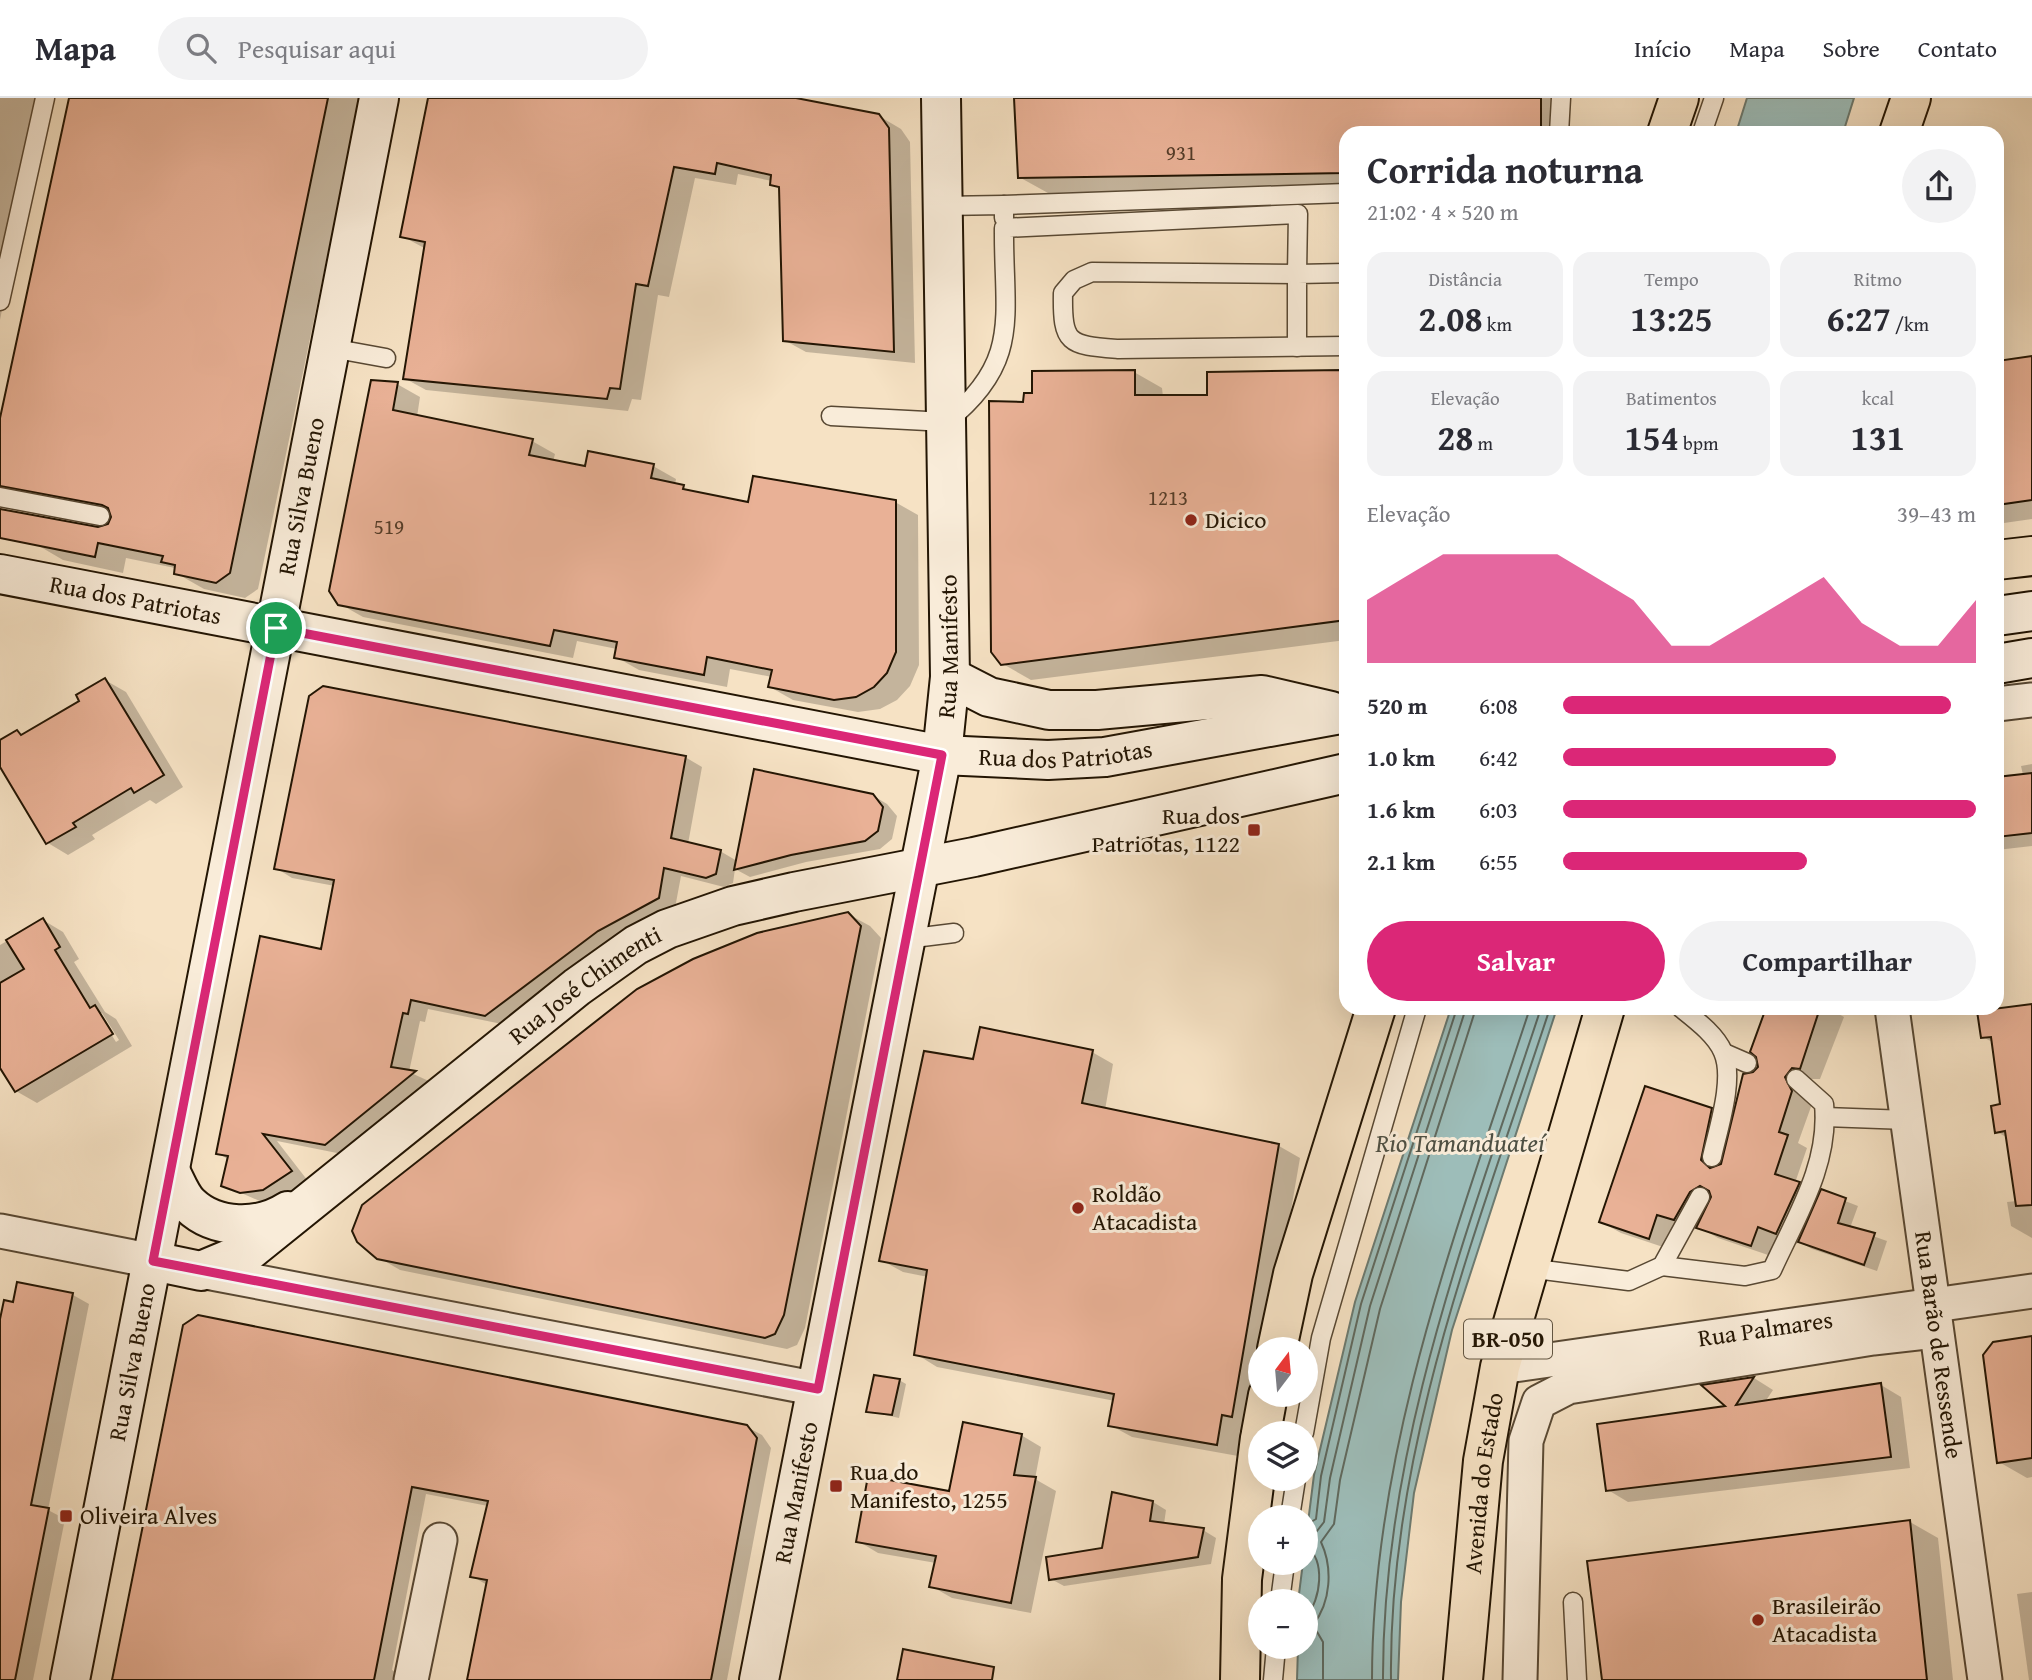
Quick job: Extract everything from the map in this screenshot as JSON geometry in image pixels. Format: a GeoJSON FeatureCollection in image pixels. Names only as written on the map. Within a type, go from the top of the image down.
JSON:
{"type":"FeatureCollection","features":[{"type":"Feature","properties":{"kind":"highway"},"geometry":{"type":"LineString","coordinates":[[1669,126],[1679,98]]}},
{"type":"Feature","properties":{"kind":"highway"},"geometry":{"type":"LineString","coordinates":[[1901,126],[1911,98]]}},
{"type":"Feature","properties":{"kind":"highway"},"geometry":{"type":"LineString","coordinates":[[2004,559],[2032,555]]}},
{"type":"Feature","properties":{"kind":"highway"},"geometry":{"type":"LineString","coordinates":[[1280,1337],[1293,1274],[1374,1015]]}},
{"type":"Feature","properties":{"kind":"highway","name":"Avenida do Estado"},"geometry":{"type":"LineString","coordinates":[[1463,1680],[1482,1461],[1500,1367],[1603,1015]]}},
{"type":"Feature","properties":{"kind":"highway"},"geometry":{"type":"LineString","coordinates":[[1240,1680],[1242,1579],[1253,1491]]}},
{"type":"Feature","properties":{"kind":"main road","name":"Rua Silva Bueno"},"geometry":{"type":"LineString","coordinates":[[70,1680],[379,98]]}},
{"type":"Feature","properties":{"kind":"main road","name":"Rua Manifesto"},"geometry":{"type":"LineString","coordinates":[[759,1680],[942,755],[950,677],[941,98]]}},
{"type":"Feature","properties":{"kind":"main road","name":"Rua dos Patriotas"},"geometry":{"type":"LineString","coordinates":[[0,574],[942,755],[1048,760],[1105,757],[1339,715]]}},
{"type":"Feature","properties":{"kind":"main road"},"geometry":{"type":"LineString","coordinates":[[2004,615],[2032,611]]}},
{"type":"Feature","properties":{"kind":"main road"},"geometry":{"type":"LineString","coordinates":[[2004,663],[2032,658]]}},
{"type":"Feature","properties":{"kind":"main road"},"geometry":{"type":"LineString","coordinates":[[950,677],[989,697],[1049,709],[1097,710],[1262,695],[1339,713]]}},
{"type":"Feature","properties":{"kind":"main road"},"geometry":{"type":"LineString","coordinates":[[920,867],[1339,775]]}},
{"type":"Feature","properties":{"kind":"main road","name":"Rua José Chimenti"},"geometry":{"type":"LineString","coordinates":[[201,1271],[249,1251],[577,987],[636,945],[667,929],[733,906],[920,867]]}},
{"type":"Feature","properties":{"kind":"main road","name":"Rua José Chimenti"},"geometry":{"type":"LineString","coordinates":[[170,1171],[188,1204],[206,1217],[248,1226],[275,1220],[288,1211],[300,1208]]}},
{"type":"Feature","properties":{"kind":"main road"},"geometry":{"type":"LineString","coordinates":[[153,1261],[201,1271]]}},
{"type":"Feature","properties":{"kind":"street"},"geometry":{"type":"LineString","coordinates":[[2004,704],[2032,700]]}},
{"type":"Feature","properties":{"kind":"street","name":"Rua Barão de Ressende"},"geometry":{"type":"LineString","coordinates":[[1893,1015],[1984,1680]]}},
{"type":"Feature","properties":{"kind":"street"},"geometry":{"type":"LineString","coordinates":[[0,1231],[153,1261]]}},
{"type":"Feature","properties":{"kind":"street"},"geometry":{"type":"LineString","coordinates":[[201,1271],[818,1389]]}},
{"type":"Feature","properties":{"kind":"street","name":"Rua Palmares"},"geometry":{"type":"LineString","coordinates":[[1500,1367],[1934,1317],[2032,1291]]}},
{"type":"Feature","properties":{"kind":"street"},"geometry":{"type":"LineString","coordinates":[[1520,1680],[1526,1441],[1539,1402],[1568,1387],[1835,1344],[1934,1317]]}},
{"type":"Feature","properties":{"kind":"street"},"geometry":{"type":"LineString","coordinates":[[411,1680],[440,1540]]}},
{"type":"Feature","properties":{"kind":"lane"},"geometry":{"type":"LineString","coordinates":[[0,301],[44,98]]}},
{"type":"Feature","properties":{"kind":"lane"},"geometry":{"type":"LineString","coordinates":[[1559,126],[1560,98]]}},
{"type":"Feature","properties":{"kind":"lane"},"geometry":{"type":"LineString","coordinates":[[1704,126],[1714,98]]}},
{"type":"Feature","properties":{"kind":"lane"},"geometry":{"type":"LineString","coordinates":[[941,206],[1339,193]]}},
{"type":"Feature","properties":{"kind":"lane"},"geometry":{"type":"LineString","coordinates":[[831,416],[946,422],[971,403],[1001,356],[1006,328],[1004,205]]}},
{"type":"Feature","properties":{"kind":"lane"},"geometry":{"type":"LineString","coordinates":[[1004,228],[1298,214],[1297,347]]}},
{"type":"Feature","properties":{"kind":"lane"},"geometry":{"type":"LineString","coordinates":[[1339,273],[1092,272],[1074,280],[1063,293],[1063,317],[1069,341],[1081,346],[1118,349],[1339,346]]}},
{"type":"Feature","properties":{"kind":"lane"},"geometry":{"type":"LineString","coordinates":[[331,348],[386,358]]}},
{"type":"Feature","properties":{"kind":"lane"},"geometry":{"type":"LineString","coordinates":[[0,497],[100,516]]}},
{"type":"Feature","properties":{"kind":"lane"},"geometry":{"type":"LineString","coordinates":[[906,939],[954,933]]}},
{"type":"Feature","properties":{"kind":"lane"},"geometry":{"type":"LineString","coordinates":[[1306,1421],[1321,1338],[1415,1015]]}},
{"type":"Feature","properties":{"kind":"lane"},"geometry":{"type":"LineString","coordinates":[[1689,1015],[1709,1033],[1724,1053],[1747,1063]]}},
{"type":"Feature","properties":{"kind":"lane"},"geometry":{"type":"LineString","coordinates":[[1712,1157],[1727,1086],[1724,1053]]}},
{"type":"Feature","properties":{"kind":"lane"},"geometry":{"type":"LineString","coordinates":[[1528,1268],[1629,1281],[1662,1266],[1745,1276],[1772,1270],[1819,1166],[1824,1104],[1796,1079]]}},
{"type":"Feature","properties":{"kind":"lane"},"geometry":{"type":"LineString","coordinates":[[1825,1117],[1908,1120]]}},
{"type":"Feature","properties":{"kind":"lane"},"geometry":{"type":"LineString","coordinates":[[1662,1266],[1700,1198]]}},
{"type":"Feature","properties":{"kind":"lane"},"geometry":{"type":"LineString","coordinates":[[1573,1602],[1577,1680]]}},
{"type":"Feature","properties":{"kind":"lane"},"geometry":{"type":"LineString","coordinates":[[1273,1680],[1275,1659]]}},
{"type":"Feature","properties":{"kind":"water"},"geometry":{"type":"Polygon","coordinates":[[[1747,98],[1854,98],[1845,126],[1738,126],[1747,98]]]}},
{"type":"Feature","properties":{"kind":"water","name":"Rio Tamanduateí"},"geometry":{"type":"Polygon","coordinates":[[[1449,1015],[1555,1015],[1452,1330],[1414,1493],[1401,1602],[1398,1680],[1297,1680],[1298,1659],[1318,1659],[1318,1589],[1300,1589],[1301,1575],[1318,1575],[1318,1505],[1310,1505],[1312,1491],[1318,1491],[1318,1458],[1355,1302],[1449,1015]]]}},
{"type":"Feature","properties":{"kind":"building"},"geometry":{"type":"Polygon","coordinates":[[[69,98],[328,98],[230,573],[216,583],[174,574],[175,565],[161,562],[163,556],[98,543],[95,557],[0,538],[0,509],[98,527],[108,524],[111,517],[108,508],[102,505],[0,486],[0,418],[69,98]]]}},
{"type":"Feature","properties":{"kind":"building"},"geometry":{"type":"Polygon","coordinates":[[[428,98],[796,98],[879,114],[889,128],[894,352],[783,341],[779,187],[770,185],[771,175],[717,163],[715,174],[674,167],[648,286],[636,284],[620,389],[610,388],[607,399],[403,379],[425,242],[400,237],[428,98]]]}},
{"type":"Feature","properties":{"kind":"building"},"geometry":{"type":"Polygon","coordinates":[[[1014,98],[1541,98],[1541,126],[1339,126],[1339,173],[1018,178],[1014,98]]]}},
{"type":"Feature","properties":{"kind":"building"},"geometry":{"type":"Polygon","coordinates":[[[2032,356],[2032,500],[2004,504],[2004,360],[2032,356]]]}},
{"type":"Feature","properties":{"kind":"building"},"geometry":{"type":"Polygon","coordinates":[[[1135,370],[1135,395],[1207,395],[1207,372],[1339,370],[1339,621],[1001,665],[991,652],[989,401],[1023,402],[1024,393],[1032,393],[1032,371],[1135,370]]]}},
{"type":"Feature","properties":{"kind":"building"},"geometry":{"type":"Polygon","coordinates":[[[371,380],[398,382],[393,410],[533,439],[529,455],[585,466],[588,451],[654,464],[651,478],[684,485],[683,489],[748,502],[753,476],[896,500],[896,652],[887,673],[874,687],[856,697],[834,700],[768,687],[772,670],[707,657],[704,675],[614,658],[617,642],[554,630],[550,646],[338,605],[329,591],[371,380]]]}},
{"type":"Feature","properties":{"kind":"building"},"geometry":{"type":"Polygon","coordinates":[[[105,678],[164,775],[134,793],[131,788],[73,823],[76,827],[46,844],[0,767],[0,740],[17,730],[21,735],[79,701],[76,695],[105,678]]]}},
{"type":"Feature","properties":{"kind":"building"},"geometry":{"type":"Polygon","coordinates":[[[323,686],[686,756],[671,838],[721,850],[716,874],[706,878],[664,868],[659,898],[598,931],[485,1016],[411,1000],[408,1014],[403,1013],[391,1067],[416,1071],[325,1145],[263,1134],[292,1171],[263,1190],[240,1193],[221,1186],[228,1156],[216,1154],[260,936],[321,949],[334,880],[274,869],[309,696],[323,686]]]}},
{"type":"Feature","properties":{"kind":"building"},"geometry":{"type":"Polygon","coordinates":[[[754,769],[873,794],[883,807],[878,831],[865,841],[791,855],[734,870],[754,769]]]}},
{"type":"Feature","properties":{"kind":"building"},"geometry":{"type":"Polygon","coordinates":[[[2032,773],[2032,833],[2004,836],[2004,776],[2032,773]]]}},
{"type":"Feature","properties":{"kind":"building"},"geometry":{"type":"Polygon","coordinates":[[[848,912],[861,926],[784,1315],[775,1334],[765,1338],[377,1259],[357,1242],[352,1231],[362,1205],[637,989],[693,959],[757,933],[848,912]]]}},
{"type":"Feature","properties":{"kind":"building"},"geometry":{"type":"Polygon","coordinates":[[[43,918],[60,947],[55,950],[90,1008],[95,1005],[113,1034],[15,1092],[0,1068],[0,983],[24,969],[6,940],[43,918]]]}},
{"type":"Feature","properties":{"kind":"building"},"geometry":{"type":"Polygon","coordinates":[[[2032,1004],[2032,1205],[2016,1206],[2005,1131],[1995,1133],[1991,1106],[2000,1104],[1991,1037],[1981,1038],[1978,1015],[2004,1015],[2004,1008],[2032,1004]]]}},
{"type":"Feature","properties":{"kind":"building"},"geometry":{"type":"Polygon","coordinates":[[[1763,1015],[1818,1015],[1800,1069],[1792,1068],[1785,1077],[1792,1091],[1779,1132],[1788,1135],[1775,1174],[1800,1182],[1776,1234],[1758,1227],[1751,1246],[1696,1228],[1711,1197],[1709,1191],[1700,1186],[1690,1192],[1674,1220],[1657,1215],[1649,1239],[1599,1222],[1645,1086],[1712,1108],[1701,1160],[1710,1168],[1721,1164],[1743,1074],[1753,1072],[1758,1067],[1756,1057],[1750,1052],[1763,1015]]]}},
{"type":"Feature","properties":{"kind":"building"},"geometry":{"type":"Polygon","coordinates":[[[980,1027],[1093,1050],[1082,1103],[1279,1144],[1232,1417],[1222,1415],[1217,1445],[1108,1426],[1114,1394],[914,1355],[927,1270],[879,1261],[924,1051],[973,1059],[980,1027]]]}},
{"type":"Feature","properties":{"kind":"building"},"geometry":{"type":"Polygon","coordinates":[[[1821,1189],[1846,1198],[1838,1223],[1875,1233],[1864,1265],[1798,1242],[1821,1189]]]}},
{"type":"Feature","properties":{"kind":"building"},"geometry":{"type":"Polygon","coordinates":[[[17,1282],[73,1293],[31,1505],[49,1508],[15,1680],[0,1680],[0,1319],[4,1300],[13,1302],[17,1282]]]}},
{"type":"Feature","properties":{"kind":"building"},"geometry":{"type":"Polygon","coordinates":[[[198,1315],[747,1425],[757,1438],[711,1680],[467,1680],[487,1580],[470,1577],[488,1501],[412,1487],[374,1680],[112,1680],[183,1325],[198,1315]]]}},
{"type":"Feature","properties":{"kind":"building"},"geometry":{"type":"Polygon","coordinates":[[[2032,1336],[2032,1458],[1997,1463],[1983,1355],[1993,1342],[2032,1336]]]}},
{"type":"Feature","properties":{"kind":"building"},"geometry":{"type":"Polygon","coordinates":[[[874,1375],[900,1379],[892,1415],[866,1412],[874,1375]]]}},
{"type":"Feature","properties":{"kind":"building"},"geometry":{"type":"Polygon","coordinates":[[[1754,1377],[1736,1405],[1881,1383],[1891,1457],[1606,1491],[1597,1424],[1725,1406],[1701,1385],[1754,1377]]]}},
{"type":"Feature","properties":{"kind":"building"},"geometry":{"type":"Polygon","coordinates":[[[963,1422],[1022,1434],[1014,1475],[1036,1477],[1011,1603],[929,1587],[936,1556],[856,1542],[868,1476],[949,1491],[963,1422]]]}},
{"type":"Feature","properties":{"kind":"building"},"geometry":{"type":"Polygon","coordinates":[[[1112,1492],[1153,1501],[1150,1521],[1204,1528],[1198,1557],[1049,1580],[1046,1557],[1102,1548],[1112,1492]]]}},
{"type":"Feature","properties":{"kind":"building","name":"Brasileirão Atacadista"},"geometry":{"type":"Polygon","coordinates":[[[1910,1520],[1927,1680],[1602,1680],[1587,1561],[1910,1520]]]}},
{"type":"Feature","properties":{"kind":"building"},"geometry":{"type":"Polygon","coordinates":[[[903,1649],[994,1667],[992,1680],[897,1680],[903,1649]]]}},
{"type":"Feature","properties":{"kind":"place","name":"Dicico"},"geometry":{"type":"Point","coordinates":[1191,520]}},
{"type":"Feature","properties":{"kind":"place","name":"Rua dos Patriotas, 1122"},"geometry":{"type":"Point","coordinates":[1254,830]}},
{"type":"Feature","properties":{"kind":"place","name":"Roldão Atacadista"},"geometry":{"type":"Point","coordinates":[1078,1208]}},
{"type":"Feature","properties":{"kind":"place","name":"Rua do Manifesto, 1255"},"geometry":{"type":"Point","coordinates":[836,1486]}},
{"type":"Feature","properties":{"kind":"place","name":"Oliveira Alves"},"geometry":{"type":"Point","coordinates":[66,1516]}},
{"type":"Feature","properties":{"kind":"place","name":"Brasileirão Atacadista"},"geometry":{"type":"Point","coordinates":[1758,1620]}},
{"type":"Feature","properties":{"kind":"route"},"geometry":{"type":"LineString","coordinates":[[276,628],[942,755],[818,1389],[153,1261],[276,628]]}}]}
